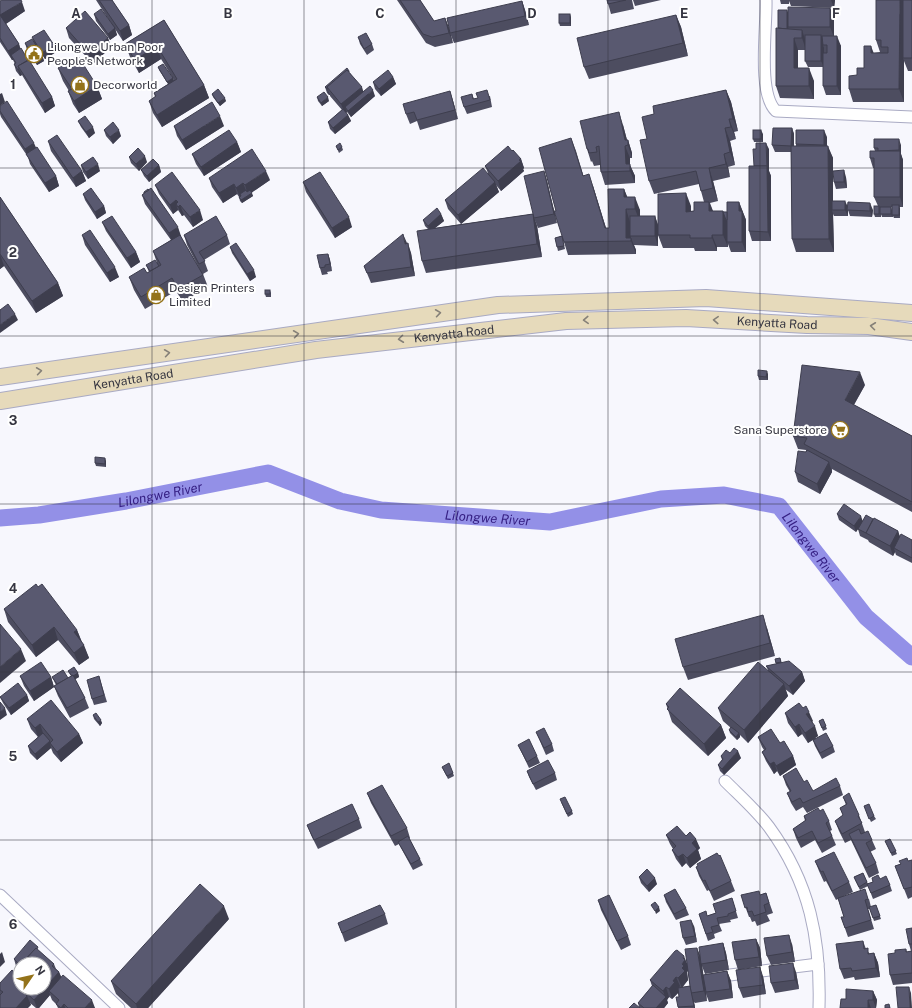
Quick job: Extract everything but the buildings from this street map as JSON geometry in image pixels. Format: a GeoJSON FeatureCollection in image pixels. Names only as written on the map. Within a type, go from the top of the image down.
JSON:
{"type":"FeatureCollection","features":[{"type":"Feature","properties":{"kind":"main road","name":"Kenyatta Road"},"geometry":{"type":"LineString","coordinates":[[0,377],[498,305],[706,298],[912,313]]}},
{"type":"Feature","properties":{"kind":"main road","name":"Kenyatta Road"},"geometry":{"type":"LineString","coordinates":[[0,401],[316,350],[566,321],[686,318],[807,325],[869,326],[912,332]]}},
{"type":"Feature","properties":{"kind":"street"},"geometry":{"type":"LineString","coordinates":[[766,0],[764,81],[771,106],[776,111],[912,117]]}},
{"type":"Feature","properties":{"kind":"street"},"geometry":{"type":"LineString","coordinates":[[725,781],[769,828],[795,869],[812,916],[818,964],[819,1008]]}},
{"type":"Feature","properties":{"kind":"street"},"geometry":{"type":"LineString","coordinates":[[0,896],[118,1008]]}},
{"type":"Feature","properties":{"kind":"street"},"geometry":{"type":"LineString","coordinates":[[712,978],[818,964]]}},
{"type":"Feature","properties":{"kind":"waterway","name":"Lilongwe River"},"geometry":{"type":"LineString","coordinates":[[0,518],[39,515],[126,501],[268,473],[340,501],[381,510],[550,522],[661,499],[724,495],[779,506],[866,617],[912,657]]}},
{"type":"Feature","properties":{"kind":"place","name":"Lilongwe Urban Poor People's Network"},"geometry":{"type":"Point","coordinates":[34,54]}},
{"type":"Feature","properties":{"kind":"place","name":"Decorworld"},"geometry":{"type":"Point","coordinates":[80,85]}},
{"type":"Feature","properties":{"kind":"place","name":"Design Printers Limited"},"geometry":{"type":"Point","coordinates":[156,295]}},
{"type":"Feature","properties":{"kind":"place","name":"Sana Superstore"},"geometry":{"type":"Point","coordinates":[840,430]}}]}
